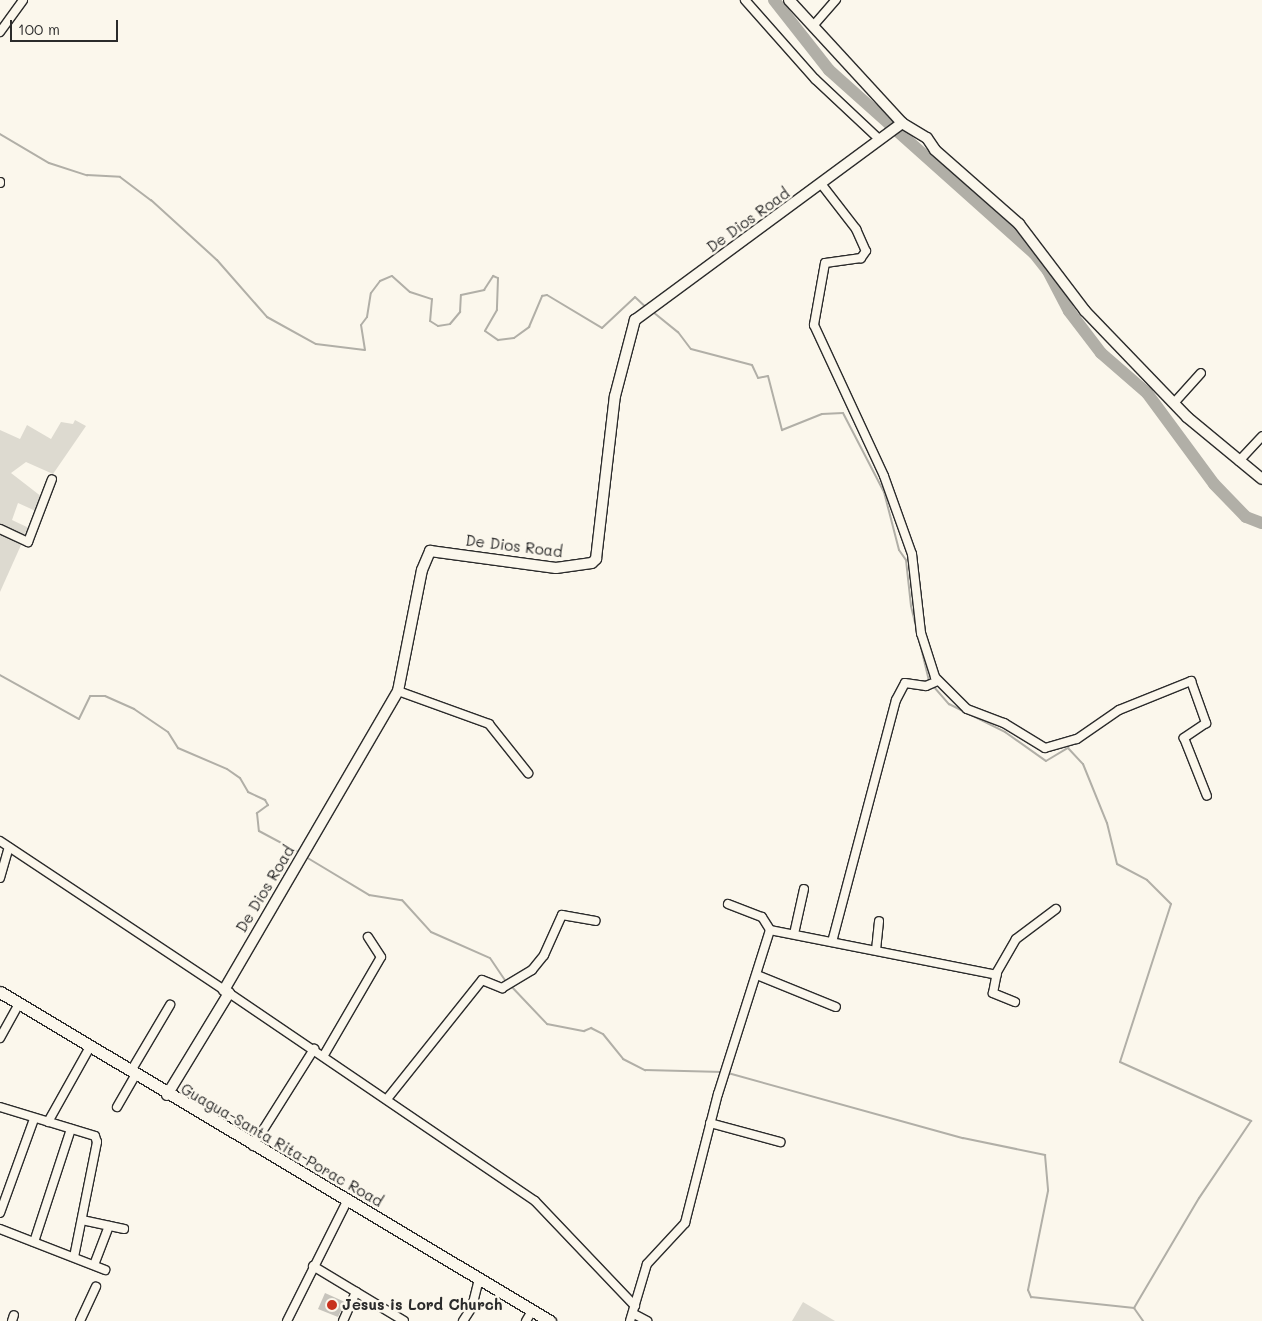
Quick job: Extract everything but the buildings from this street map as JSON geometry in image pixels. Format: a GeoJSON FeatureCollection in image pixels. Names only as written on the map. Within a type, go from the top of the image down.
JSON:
{"type":"FeatureCollection","features":[{"type":"Feature","properties":{"kind":"main road","name":"Guagua-Santa Rita-Porac Road"},"geometry":{"type":"LineString","coordinates":[[0,992],[167,1095],[479,1278],[529,1316],[550,1321]]}},
{"type":"Feature","properties":{"kind":"street"},"geometry":{"type":"LineString","coordinates":[[0,32],[23,0]]}},
{"type":"Feature","properties":{"kind":"street"},"geometry":{"type":"LineString","coordinates":[[745,0],[815,79],[884,138]]}},
{"type":"Feature","properties":{"kind":"street"},"geometry":{"type":"LineString","coordinates":[[789,0],[900,124],[927,138],[935,150],[1019,224],[1085,312],[1174,403],[1262,479]]}},
{"type":"Feature","properties":{"kind":"street"},"geometry":{"type":"LineString","coordinates":[[813,26],[836,0]]}},
{"type":"Feature","properties":{"kind":"street","name":"De Dios Road"},"geometry":{"type":"LineString","coordinates":[[167,1095],[398,691],[422,570],[430,551],[556,568],[582,566],[596,559],[615,396],[630,328],[642,312],[822,185],[900,124]]}},
{"type":"Feature","properties":{"kind":"street"},"geometry":{"type":"LineString","coordinates":[[822,185],[856,229],[866,251],[861,258],[826,262],[814,325],[884,476],[912,554],[921,633],[936,682],[967,709],[1004,723],[1045,748],[1077,738],[1119,710],[1191,681],[1206,723],[1184,738],[1207,796]]}},
{"type":"Feature","properties":{"kind":"street"},"geometry":{"type":"LineString","coordinates":[[1174,403],[1201,373]]}},
{"type":"Feature","properties":{"kind":"street"},"geometry":{"type":"LineString","coordinates":[[1240,461],[1262,436]]}},
{"type":"Feature","properties":{"kind":"street"},"geometry":{"type":"LineString","coordinates":[[0,529],[28,542],[52,479]]}},
{"type":"Feature","properties":{"kind":"street"},"geometry":{"type":"LineString","coordinates":[[832,942],[896,700],[905,684],[926,686],[936,682]]}},
{"type":"Feature","properties":{"kind":"street"},"geometry":{"type":"LineString","coordinates":[[398,691],[489,724],[528,773]]}},
{"type":"Feature","properties":{"kind":"street"},"geometry":{"type":"LineString","coordinates":[[0,841],[324,1055],[550,1213],[619,1294],[633,1314],[647,1321]]}},
{"type":"Feature","properties":{"kind":"street"},"geometry":{"type":"LineString","coordinates":[[0,878],[9,848]]}},
{"type":"Feature","properties":{"kind":"street"},"geometry":{"type":"LineString","coordinates":[[794,934],[804,889]]}},
{"type":"Feature","properties":{"kind":"street"},"geometry":{"type":"LineString","coordinates":[[633,1314],[647,1264],[684,1223],[710,1123],[770,930],[762,917],[728,904]]}},
{"type":"Feature","properties":{"kind":"street"},"geometry":{"type":"LineString","coordinates":[[1015,1002],[993,993],[997,974],[1016,939],[1056,909]]}},
{"type":"Feature","properties":{"kind":"street"},"geometry":{"type":"LineString","coordinates":[[387,1099],[476,985],[482,980],[511,985],[544,955],[562,915],[595,921]]}},
{"type":"Feature","properties":{"kind":"street"},"geometry":{"type":"LineString","coordinates":[[876,950],[879,921]]}},
{"type":"Feature","properties":{"kind":"street"},"geometry":{"type":"LineString","coordinates":[[770,930],[997,974]]}},
{"type":"Feature","properties":{"kind":"street"},"geometry":{"type":"LineString","coordinates":[[324,1055],[381,957],[368,937]]}},
{"type":"Feature","properties":{"kind":"street"},"geometry":{"type":"LineString","coordinates":[[757,975],[836,1007]]}},
{"type":"Feature","properties":{"kind":"street"},"geometry":{"type":"LineString","coordinates":[[0,1038],[19,1004]]}},
{"type":"Feature","properties":{"kind":"street"},"geometry":{"type":"LineString","coordinates":[[117,1107],[170,1005]]}},
{"type":"Feature","properties":{"kind":"street"},"geometry":{"type":"LineString","coordinates":[[48,1122],[90,1048]]}},
{"type":"Feature","properties":{"kind":"street"},"geometry":{"type":"LineString","coordinates":[[253,1146],[314,1049]]}},
{"type":"Feature","properties":{"kind":"street"},"geometry":{"type":"LineString","coordinates":[[1,1109],[95,1136],[98,1142],[74,1257]]}},
{"type":"Feature","properties":{"kind":"street"},"geometry":{"type":"LineString","coordinates":[[0,1213],[34,1119]]}},
{"type":"Feature","properties":{"kind":"street"},"geometry":{"type":"LineString","coordinates":[[710,1123],[780,1142]]}},
{"type":"Feature","properties":{"kind":"street"},"geometry":{"type":"LineString","coordinates":[[34,1242],[71,1130]]}},
{"type":"Feature","properties":{"kind":"street"},"geometry":{"type":"LineString","coordinates":[[287,1321],[347,1201]]}},
{"type":"Feature","properties":{"kind":"street"},"geometry":{"type":"LineString","coordinates":[[82,1220],[124,1229]]}},
{"type":"Feature","properties":{"kind":"street"},"geometry":{"type":"LineString","coordinates":[[94,1266],[108,1226]]}},
{"type":"Feature","properties":{"kind":"street"},"geometry":{"type":"LineString","coordinates":[[0,1229],[105,1270]]}},
{"type":"Feature","properties":{"kind":"street"},"geometry":{"type":"LineString","coordinates":[[313,1266],[356,1292],[391,1317],[404,1321]]}},
{"type":"Feature","properties":{"kind":"street"},"geometry":{"type":"LineString","coordinates":[[463,1321],[479,1278]]}},
{"type":"Feature","properties":{"kind":"street"},"geometry":{"type":"LineString","coordinates":[[80,1321],[96,1286]]}},
{"type":"Feature","properties":{"kind":"street"},"geometry":{"type":"LineString","coordinates":[[343,1321],[356,1292]]}},
{"type":"Feature","properties":{"kind":"shaded area"},"geometry":{"type":"Polygon","coordinates":[[[75,420],[86,426],[53,474],[26,462],[11,473],[42,497],[38,512],[18,503],[12,520],[29,528],[22,537],[0,527],[0,430],[20,439],[27,425],[51,439],[61,422],[73,424],[75,420]]]}},
{"type":"Feature","properties":{"kind":"shaded area"},"geometry":{"type":"Polygon","coordinates":[[[0,533],[21,545],[0,592],[0,533]]]}},
{"type":"Feature","properties":{"kind":"shaded area"},"geometry":{"type":"Polygon","coordinates":[[[803,1302],[835,1321],[792,1321],[803,1302]]]}},
{"type":"Feature","properties":{"kind":"waterway"},"geometry":{"type":"LineString","coordinates":[[774,0],[829,70],[1034,253],[1048,271],[1069,311],[1101,353],[1147,393],[1214,484],[1246,517],[1262,523]]}},
{"type":"Feature","properties":{"kind":"waterway"},"geometry":{"type":"LineString","coordinates":[[0,134],[49,163],[87,175],[120,177],[151,200],[217,260],[267,317],[316,344],[365,350],[361,325],[367,317],[371,293],[380,281],[392,276],[410,292],[432,299],[430,321],[438,326],[450,324],[460,312],[461,295],[484,290],[493,276],[498,278],[497,310],[485,331],[498,340],[514,338],[529,327],[542,296],[547,295],[602,328],[635,297],[647,308]]}},
{"type":"Feature","properties":{"kind":"waterway"},"geometry":{"type":"LineString","coordinates":[[653,312],[678,332],[691,349],[752,365],[758,378],[768,376],[782,430],[822,414],[843,413],[884,492],[899,550],[906,560],[911,606],[929,681]]}},
{"type":"Feature","properties":{"kind":"waterway"},"geometry":{"type":"LineString","coordinates":[[0,675],[79,719],[90,696],[105,696],[134,709],[168,732],[178,748],[227,769],[240,778],[248,792],[265,800],[268,805],[257,813],[259,831],[300,853]]}},
{"type":"Feature","properties":{"kind":"waterway"},"geometry":{"type":"LineString","coordinates":[[934,687],[949,704],[1005,732],[1046,761],[1068,748],[1083,764],[1107,823],[1117,864],[1147,880],[1171,904],[1120,1062],[1251,1121],[1199,1198],[1134,1308]]}},
{"type":"Feature","properties":{"kind":"waterway"},"geometry":{"type":"LineString","coordinates":[[306,857],[369,895],[402,900],[431,932],[490,958],[506,982]]}},
{"type":"Feature","properties":{"kind":"waterway"},"geometry":{"type":"LineString","coordinates":[[510,985],[547,1024],[584,1031],[591,1028],[603,1034],[623,1059],[645,1070],[723,1072]]}},
{"type":"Feature","properties":{"kind":"waterway"},"geometry":{"type":"LineString","coordinates":[[728,1073],[963,1138],[1045,1155],[1048,1191],[1028,1290],[1031,1297],[1134,1308],[1143,1321]]}},
{"type":"Feature","properties":{"kind":"place","name":"Jesus is Lord Church"},"geometry":{"type":"Point","coordinates":[332,1305]}}]}
